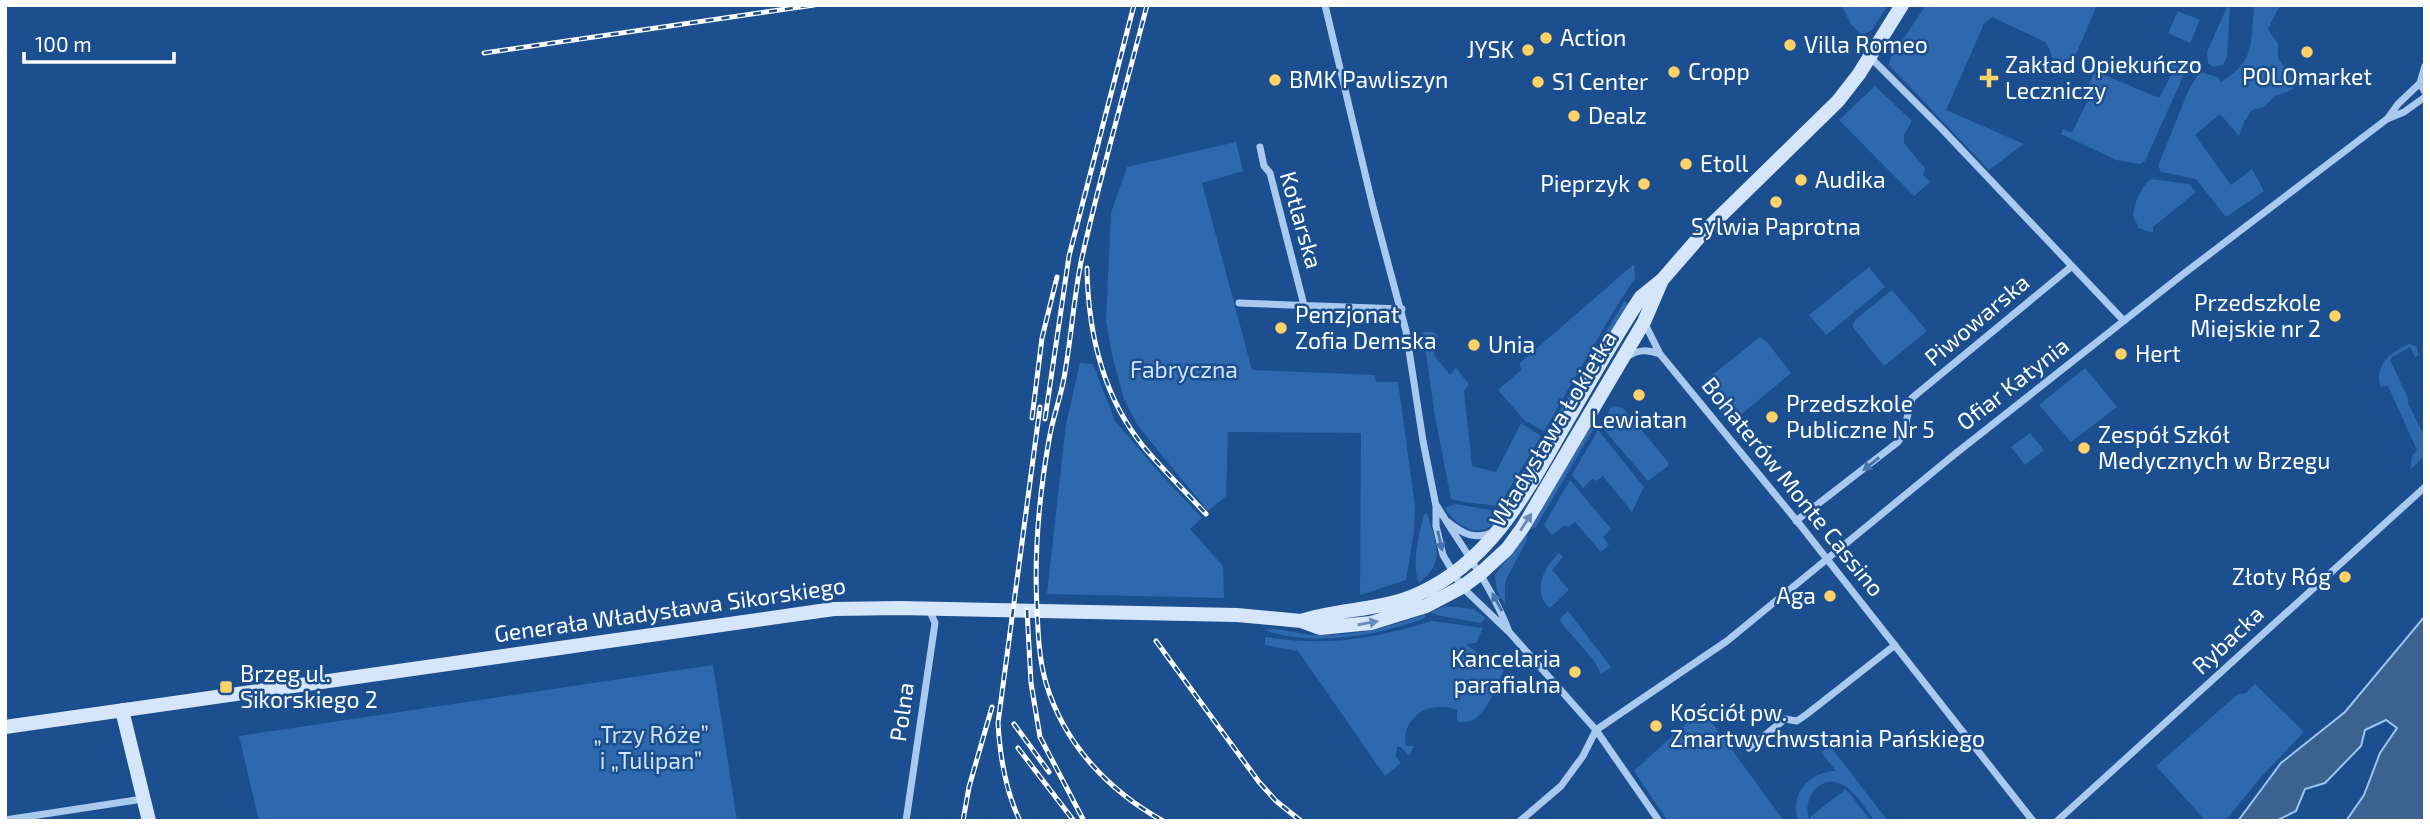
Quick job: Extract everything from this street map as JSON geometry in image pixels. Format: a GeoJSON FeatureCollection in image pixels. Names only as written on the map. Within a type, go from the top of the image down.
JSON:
{"type":"FeatureCollection","features":[{"type":"Feature","properties":{"kind":"main road","name":"Władysława Łokietka"},"geometry":{"type":"LineString","coordinates":[[1472,560],[1503,526],[1641,297],[1662,280],[1702,234],[1826,115],[1849,88],[1902,5]]}},
{"type":"Feature","properties":{"kind":"main road","name":"Władysława Łokietka"},"geometry":{"type":"LineString","coordinates":[[1462,587],[1507,549],[1523,527],[1644,322],[1662,280]]}},
{"type":"Feature","properties":{"kind":"main road","name":"Generała Władysława Sikorskiego"},"geometry":{"type":"LineString","coordinates":[[5,727],[808,611],[859,608],[929,609],[1237,615],[1308,619],[1384,606],[1420,593],[1472,560]]}},
{"type":"Feature","properties":{"kind":"main road","name":"Generała Władysława Sikorskiego"},"geometry":{"type":"LineString","coordinates":[[1308,619],[1320,628],[1371,623],[1426,606],[1462,587]]}},
{"type":"Feature","properties":{"kind":"main road"},"geometry":{"type":"LineString","coordinates":[[122,710],[149,821]]}},
{"type":"Feature","properties":{"kind":"street"},"geometry":{"type":"LineString","coordinates":[[1325,5],[1373,207],[1402,309],[1436,506],[1436,526],[1443,555],[1462,587],[1510,633],[1596,730],[1659,821]]}},
{"type":"Feature","properties":{"kind":"street"},"geometry":{"type":"LineString","coordinates":[[1870,57],[2124,321]]}},
{"type":"Feature","properties":{"kind":"street"},"geometry":{"type":"LineString","coordinates":[[2425,66],[2420,83],[2425,95]]}},
{"type":"Feature","properties":{"kind":"street","name":"Ofiar Katynia"},"geometry":{"type":"LineString","coordinates":[[2387,119],[2420,83]]}},
{"type":"Feature","properties":{"kind":"street","name":"Ofiar Katynia"},"geometry":{"type":"LineString","coordinates":[[1596,730],[1727,641],[2124,321],[2387,119],[2404,112],[2425,95]]}},
{"type":"Feature","properties":{"kind":"street","name":"Kotlarska"},"geometry":{"type":"LineString","coordinates":[[1260,147],[1264,166],[1270,173],[1304,305]]}},
{"type":"Feature","properties":{"kind":"street","name":"Piwowarska"},"geometry":{"type":"LineString","coordinates":[[1796,521],[1898,442],[1903,434],[1912,398],[2072,266]]}},
{"type":"Feature","properties":{"kind":"street"},"geometry":{"type":"LineString","coordinates":[[1239,303],[1402,309]]}},
{"type":"Feature","properties":{"kind":"street","name":"Bohaterów Monte Cassino"},"geometry":{"type":"LineString","coordinates":[[1644,322],[1660,354],[2033,821]]}},
{"type":"Feature","properties":{"kind":"street"},"geometry":{"type":"LineString","coordinates":[[1623,358],[1646,350],[1660,354]]}},
{"type":"Feature","properties":{"kind":"street","name":"Rybacka"},"geometry":{"type":"LineString","coordinates":[[2057,821],[2425,486]]}},
{"type":"Feature","properties":{"kind":"street"},"geometry":{"type":"LineString","coordinates":[[1436,506],[1458,543],[1481,573],[1510,633]]}},
{"type":"Feature","properties":{"kind":"street"},"geometry":{"type":"LineString","coordinates":[[1444,519],[1461,533],[1475,537],[1487,535],[1503,526]]}},
{"type":"Feature","properties":{"kind":"street","name":"Polna"},"geometry":{"type":"LineString","coordinates":[[906,821],[935,622],[929,609]]}},
{"type":"Feature","properties":{"kind":"street"},"geometry":{"type":"LineString","coordinates":[[1749,748],[1785,719],[1797,721],[1807,714],[1895,645]]}},
{"type":"Feature","properties":{"kind":"street"},"geometry":{"type":"LineString","coordinates":[[1520,821],[1562,786],[1583,756],[1596,730]]}},
{"type":"Feature","properties":{"kind":"street"},"geometry":{"type":"LineString","coordinates":[[5,820],[143,799]]}},
{"type":"Feature","properties":{"kind":"green space"},"geometry":{"type":"Polygon","coordinates":[[[1841,5],[1888,5],[1871,31],[1861,35],[1851,24],[1841,5]]]}},
{"type":"Feature","properties":{"kind":"green space"},"geometry":{"type":"Polygon","coordinates":[[[1926,5],[2097,5],[2077,52],[2061,71],[2045,42],[1992,17],[1984,24],[1946,110],[2024,144],[1989,170],[1889,65],[1891,57],[1926,5]]]}},
{"type":"Feature","properties":{"kind":"green space"},"geometry":{"type":"Polygon","coordinates":[[[2230,5],[2227,57],[2223,65],[2213,67],[2208,63],[2207,52],[2230,5]]]}},
{"type":"Feature","properties":{"kind":"green space"},"geometry":{"type":"Polygon","coordinates":[[[2245,5],[2280,5],[2268,29],[2278,44],[2278,58],[2297,85],[2275,96],[2264,107],[2252,110],[2239,136],[2220,114],[2195,135],[2231,185],[2252,169],[2264,191],[2226,217],[2196,179],[2161,172],[2158,166],[2187,94],[2199,72],[2218,77],[2221,82],[2246,59],[2251,42],[2254,8],[2245,5]]]}},
{"type":"Feature","properties":{"kind":"green space"},"geometry":{"type":"Polygon","coordinates":[[[2178,11],[2200,20],[2190,43],[2168,33],[2178,11]]]}},
{"type":"Feature","properties":{"kind":"green space"},"geometry":{"type":"Polygon","coordinates":[[[2167,61],[2186,70],[2145,161],[2140,164],[2116,160],[2061,134],[2063,129],[2072,133],[2090,96],[2085,92],[2095,71],[2159,98],[2171,75],[2163,71],[2167,61]]]}},
{"type":"Feature","properties":{"kind":"green space"},"geometry":{"type":"Polygon","coordinates":[[[1875,86],[1912,121],[1904,135],[1904,143],[1925,168],[1923,175],[1930,182],[1914,196],[1839,120],[1875,86]]]}},
{"type":"Feature","properties":{"kind":"green space","name":"Fabryczna"},"geometry":{"type":"Polygon","coordinates":[[[1236,142],[1243,171],[1202,183],[1252,370],[1375,375],[1376,382],[1398,382],[1415,506],[1414,532],[1406,580],[1360,595],[1361,433],[1228,432],[1226,496],[1208,511],[1138,426],[1124,399],[1106,321],[1111,213],[1127,167],[1236,142]]]}},
{"type":"Feature","properties":{"kind":"green space"},"geometry":{"type":"Polygon","coordinates":[[[2151,179],[2189,184],[2196,192],[2153,227],[2153,233],[2139,228],[2133,216],[2139,196],[2151,179]]]}},
{"type":"Feature","properties":{"kind":"green space"},"geometry":{"type":"Polygon","coordinates":[[[1634,264],[1635,278],[1544,431],[1525,421],[1498,390],[1521,370],[1520,363],[1634,264]]]}},
{"type":"Feature","properties":{"kind":"green space"},"geometry":{"type":"Polygon","coordinates":[[[1869,267],[1885,287],[1826,335],[1809,315],[1869,267]]]}},
{"type":"Feature","properties":{"kind":"green space"},"geometry":{"type":"Polygon","coordinates":[[[1892,290],[1927,331],[1884,366],[1852,326],[1856,319],[1892,290]]]}},
{"type":"Feature","properties":{"kind":"green space"},"geometry":{"type":"Polygon","coordinates":[[[1624,301],[1629,304],[1507,511],[1503,507],[1624,301]]]}},
{"type":"Feature","properties":{"kind":"green space"},"geometry":{"type":"Polygon","coordinates":[[[1423,332],[1433,332],[1438,336],[1434,355],[1450,375],[1456,368],[1469,384],[1464,391],[1472,466],[1496,472],[1521,423],[1541,436],[1499,506],[1451,499],[1435,417],[1423,332]]]}},
{"type":"Feature","properties":{"kind":"green space"},"geometry":{"type":"Polygon","coordinates":[[[1760,337],[1791,373],[1731,423],[1701,384],[1760,337]]]}},
{"type":"Feature","properties":{"kind":"green space"},"geometry":{"type":"Polygon","coordinates":[[[2410,344],[2417,347],[2419,355],[2415,357],[2410,347],[2390,360],[2425,437],[2425,455],[2410,470],[2412,456],[2417,450],[2388,386],[2381,387],[2379,373],[2391,355],[2410,344]]]}},
{"type":"Feature","properties":{"kind":"green space"},"geometry":{"type":"Polygon","coordinates":[[[1080,363],[1093,364],[1115,421],[1202,518],[1190,529],[1223,566],[1224,598],[1047,594],[1066,424],[1080,363]]]}},
{"type":"Feature","properties":{"kind":"green space"},"geometry":{"type":"Polygon","coordinates":[[[2085,368],[2117,407],[2071,442],[2039,405],[2085,368]]]}},
{"type":"Feature","properties":{"kind":"green space"},"geometry":{"type":"Polygon","coordinates":[[[1614,406],[1623,408],[1668,462],[1668,466],[1648,481],[1601,426],[1614,406]]]}},
{"type":"Feature","properties":{"kind":"green space"},"geometry":{"type":"Polygon","coordinates":[[[1593,420],[1597,423],[1536,527],[1530,530],[1593,420]]]}},
{"type":"Feature","properties":{"kind":"green space"},"geometry":{"type":"Polygon","coordinates":[[[1598,430],[1644,487],[1632,512],[1603,476],[1596,481],[1593,478],[1583,488],[1572,475],[1598,430]]]}},
{"type":"Feature","properties":{"kind":"green space"},"geometry":{"type":"Polygon","coordinates":[[[2030,433],[2044,450],[2025,465],[2011,447],[2030,433]]]}},
{"type":"Feature","properties":{"kind":"green space"},"geometry":{"type":"Polygon","coordinates":[[[1570,480],[1611,529],[1603,537],[1609,545],[1601,552],[1575,522],[1568,527],[1565,525],[1552,535],[1544,525],[1570,480]]]}},
{"type":"Feature","properties":{"kind":"green space"},"geometry":{"type":"Polygon","coordinates":[[[1455,504],[1496,511],[1502,515],[1487,528],[1472,530],[1457,522],[1445,508],[1455,504]]]}},
{"type":"Feature","properties":{"kind":"green space"},"geometry":{"type":"Polygon","coordinates":[[[1427,513],[1435,542],[1436,559],[1428,575],[1419,583],[1416,568],[1417,549],[1424,515],[1427,513]]]}},
{"type":"Feature","properties":{"kind":"green space"},"geometry":{"type":"Polygon","coordinates":[[[1525,534],[1527,539],[1505,582],[1505,604],[1497,591],[1495,575],[1525,534]]]}},
{"type":"Feature","properties":{"kind":"green space"},"geometry":{"type":"Polygon","coordinates":[[[1559,553],[1563,557],[1552,570],[1569,590],[1550,608],[1541,594],[1542,580],[1559,553]]]}},
{"type":"Feature","properties":{"kind":"green space"},"geometry":{"type":"Polygon","coordinates":[[[1445,606],[1473,609],[1486,618],[1480,623],[1431,612],[1445,606]]]}},
{"type":"Feature","properties":{"kind":"green space"},"geometry":{"type":"Polygon","coordinates":[[[1568,611],[1611,667],[1601,674],[1595,662],[1559,620],[1568,611]]]}},
{"type":"Feature","properties":{"kind":"green space"},"geometry":{"type":"Polygon","coordinates":[[[1425,614],[1423,619],[1404,625],[1344,637],[1303,638],[1264,630],[1313,635],[1342,634],[1384,627],[1425,614]]]}},
{"type":"Feature","properties":{"kind":"green space"},"geometry":{"type":"Polygon","coordinates":[[[1432,621],[1483,628],[1476,643],[1466,644],[1493,666],[1504,670],[1492,697],[1474,720],[1457,721],[1457,710],[1448,707],[1429,709],[1413,719],[1405,735],[1406,746],[1414,746],[1409,756],[1401,747],[1397,747],[1396,757],[1401,763],[1385,776],[1298,651],[1265,645],[1265,637],[1330,641],[1370,637],[1432,621]]]}},
{"type":"Feature","properties":{"kind":"green space","name":"„Trzy Róże” i „Tulipan”"},"geometry":{"type":"Polygon","coordinates":[[[713,665],[737,821],[259,821],[239,736],[713,665]]]}},
{"type":"Feature","properties":{"kind":"green space"},"geometry":{"type":"Polygon","coordinates":[[[2255,684],[2304,732],[2260,778],[2225,821],[2206,821],[2156,766],[2238,694],[2246,693],[2255,684]]]}},
{"type":"Feature","properties":{"kind":"green space"},"geometry":{"type":"Polygon","coordinates":[[[1702,709],[1784,821],[1668,821],[1634,771],[1702,709]]]}},
{"type":"Feature","properties":{"kind":"green space"},"geometry":{"type":"Polygon","coordinates":[[[1830,746],[1888,821],[1875,821],[1849,789],[1836,782],[1828,782],[1821,784],[1811,796],[1808,804],[1810,821],[1798,821],[1797,802],[1804,786],[1817,775],[1836,771],[1821,752],[1830,746]]]}},
{"type":"Feature","properties":{"kind":"green space"},"geometry":{"type":"Polygon","coordinates":[[[1846,789],[1871,821],[1813,821],[1810,817],[1846,789]]]}},
{"type":"Feature","properties":{"kind":"shaded area"},"geometry":{"type":"Polygon","coordinates":[[[2425,616],[2425,821],[2346,821],[2364,795],[2380,753],[2397,728],[2386,720],[2365,730],[2361,746],[2325,783],[2305,789],[2296,811],[2276,821],[2238,821],[2281,763],[2345,712],[2425,616]]]}},
{"type":"Feature","properties":{"kind":"railway"},"geometry":{"type":"LineString","coordinates":[[484,53],[814,5]]}},
{"type":"Feature","properties":{"kind":"railway"},"geometry":{"type":"LineString","coordinates":[[1045,419],[1069,256],[1134,5]]}},
{"type":"Feature","properties":{"kind":"railway"},"geometry":{"type":"LineString","coordinates":[[1147,5],[1081,262],[1066,368],[1050,433],[1042,482],[1036,588],[1040,655],[1046,683],[1064,726],[1076,745],[1107,780],[1143,809],[1163,821]]}},
{"type":"Feature","properties":{"kind":"railway"},"geometry":{"type":"LineString","coordinates":[[1087,268],[1094,339],[1117,406],[1143,446],[1206,514]]}},
{"type":"Feature","properties":{"kind":"railway"},"geometry":{"type":"LineString","coordinates":[[1032,418],[1042,338],[1057,277]]}},
{"type":"Feature","properties":{"kind":"railway"},"geometry":{"type":"LineString","coordinates":[[1020,821],[1004,773],[998,723],[1040,407]]}},
{"type":"Feature","properties":{"kind":"railway"},"geometry":{"type":"LineString","coordinates":[[1027,610],[1031,683],[1040,737],[1084,821]]}},
{"type":"Feature","properties":{"kind":"railway"},"geometry":{"type":"LineString","coordinates":[[1156,641],[1259,782],[1276,801],[1301,821]]}},
{"type":"Feature","properties":{"kind":"railway"},"geometry":{"type":"LineString","coordinates":[[963,821],[969,787],[992,707]]}},
{"type":"Feature","properties":{"kind":"railway"},"geometry":{"type":"LineString","coordinates":[[1014,724],[1049,772]]}},
{"type":"Feature","properties":{"kind":"railway"},"geometry":{"type":"LineString","coordinates":[[1018,748],[1074,821]]}},
{"type":"Feature","properties":{"kind":"place","name":"Action"},"geometry":{"type":"Point","coordinates":[1546,38]}},
{"type":"Feature","properties":{"kind":"place","name":"Villa Romeo"},"geometry":{"type":"Point","coordinates":[1790,45]}},
{"type":"Feature","properties":{"kind":"place","name":"JYSK"},"geometry":{"type":"Point","coordinates":[1528,50]}},
{"type":"Feature","properties":{"kind":"place","name":"POLOmarket"},"geometry":{"type":"Point","coordinates":[2307,52]}},
{"type":"Feature","properties":{"kind":"place","name":"Cropp"},"geometry":{"type":"Point","coordinates":[1674,72]}},
{"type":"Feature","properties":{"kind":"place","name":"Zakład Opiekuńczo Leczniczy"},"geometry":{"type":"Point","coordinates":[1989,78]}},
{"type":"Feature","properties":{"kind":"place","name":"BMK Pawliszyn"},"geometry":{"type":"Point","coordinates":[1275,80]}},
{"type":"Feature","properties":{"kind":"place","name":"S1 Center"},"geometry":{"type":"Point","coordinates":[1538,82]}},
{"type":"Feature","properties":{"kind":"place","name":"Dealz"},"geometry":{"type":"Point","coordinates":[1574,116]}},
{"type":"Feature","properties":{"kind":"place","name":"Etoll"},"geometry":{"type":"Point","coordinates":[1686,164]}},
{"type":"Feature","properties":{"kind":"place","name":"Audika"},"geometry":{"type":"Point","coordinates":[1801,180]}},
{"type":"Feature","properties":{"kind":"place","name":"Pieprzyk"},"geometry":{"type":"Point","coordinates":[1644,184]}},
{"type":"Feature","properties":{"kind":"place","name":"Sylwia Paprotna"},"geometry":{"type":"Point","coordinates":[1776,202]}},
{"type":"Feature","properties":{"kind":"place","name":"Przedszkole Miejskie nr 2"},"geometry":{"type":"Point","coordinates":[2335,316]}},
{"type":"Feature","properties":{"kind":"place","name":"Penzjonat Zofia Demska"},"geometry":{"type":"Point","coordinates":[1281,328]}},
{"type":"Feature","properties":{"kind":"place","name":"Unia"},"geometry":{"type":"Point","coordinates":[1474,345]}},
{"type":"Feature","properties":{"kind":"place","name":"Hert"},"geometry":{"type":"Point","coordinates":[2121,354]}},
{"type":"Feature","properties":{"kind":"place","name":"Lewiatan"},"geometry":{"type":"Point","coordinates":[1639,395]}},
{"type":"Feature","properties":{"kind":"place","name":"Przedszkole Publiczne Nr 5"},"geometry":{"type":"Point","coordinates":[1772,417]}},
{"type":"Feature","properties":{"kind":"place","name":"Zespół Szkół Medycznych w Brzegu"},"geometry":{"type":"Point","coordinates":[2084,448]}},
{"type":"Feature","properties":{"kind":"place","name":"Złoty Róg"},"geometry":{"type":"Point","coordinates":[2345,577]}},
{"type":"Feature","properties":{"kind":"place","name":"Aga"},"geometry":{"type":"Point","coordinates":[1830,596]}},
{"type":"Feature","properties":{"kind":"place","name":"Kancelaria parafialna"},"geometry":{"type":"Point","coordinates":[1575,672]}},
{"type":"Feature","properties":{"kind":"place","name":"Brzeg ul. Sikorskiego 2"},"geometry":{"type":"Point","coordinates":[226,687]}},
{"type":"Feature","properties":{"kind":"place","name":"Kościół pw. Zmartwychwstania Pańskiego"},"geometry":{"type":"Point","coordinates":[1656,726]}}]}
